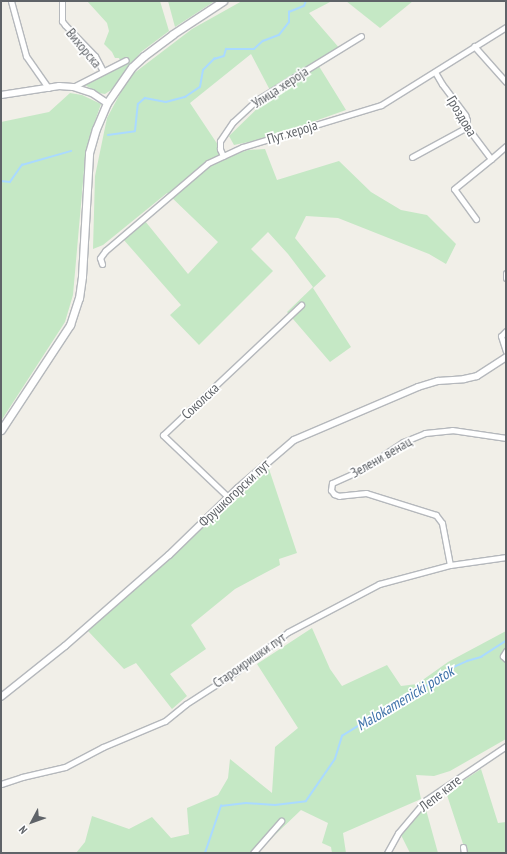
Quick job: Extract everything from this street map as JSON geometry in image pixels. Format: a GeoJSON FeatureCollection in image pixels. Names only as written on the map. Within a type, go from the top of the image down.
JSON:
{"type":"FeatureCollection","features":[{"type":"Feature","properties":{"kind":"main road"},"geometry":{"type":"LineString","coordinates":[[1,430],[70,325],[79,298],[82,276],[89,154],[96,129],[107,103],[132,67],[144,56],[173,34],[223,1]]}},
{"type":"Feature","properties":{"kind":"street"},"geometry":{"type":"LineString","coordinates":[[11,1],[26,56],[48,88]]}},
{"type":"Feature","properties":{"kind":"street","name":"Вихорска"},"geometry":{"type":"LineString","coordinates":[[62,1],[62,21],[95,56],[103,71]]}},
{"type":"Feature","properties":{"kind":"street","name":"Пут хероја"},"geometry":{"type":"LineString","coordinates":[[102,264],[100,258],[105,251],[208,163],[243,147],[376,108],[506,27]]}},
{"type":"Feature","properties":{"kind":"street","name":"Улица хероја"},"geometry":{"type":"LineString","coordinates":[[223,156],[220,141],[233,122],[256,100],[361,36]]}},
{"type":"Feature","properties":{"kind":"street"},"geometry":{"type":"LineString","coordinates":[[474,46],[506,82]]}},
{"type":"Feature","properties":{"kind":"street"},"geometry":{"type":"LineString","coordinates":[[1,96],[48,88],[73,86],[126,60]]}},
{"type":"Feature","properties":{"kind":"street","name":"Гроздова"},"geometry":{"type":"LineString","coordinates":[[435,72],[465,115],[467,120],[466,127],[491,159]]}},
{"type":"Feature","properties":{"kind":"street"},"geometry":{"type":"LineString","coordinates":[[73,86],[92,93],[107,103]]}},
{"type":"Feature","properties":{"kind":"street"},"geometry":{"type":"LineString","coordinates":[[412,157],[466,127]]}},
{"type":"Feature","properties":{"kind":"street"},"geometry":{"type":"LineString","coordinates":[[476,219],[454,189],[506,146]]}},
{"type":"Feature","properties":{"kind":"street"},"geometry":{"type":"LineString","coordinates":[[506,273],[506,278]]}},
{"type":"Feature","properties":{"kind":"street","name":"Соколска"},"geometry":{"type":"LineString","coordinates":[[228,497],[163,435],[301,305]]}},
{"type":"Feature","properties":{"kind":"street"},"geometry":{"type":"LineString","coordinates":[[506,331],[501,336],[506,349]]}},
{"type":"Feature","properties":{"kind":"street","name":"Фрушкогорски пут"},"geometry":{"type":"LineString","coordinates":[[1,697],[65,646],[157,565],[281,449],[301,436],[438,381],[464,379],[477,376],[504,360]]}},
{"type":"Feature","properties":{"kind":"street","name":"Зелени венац"},"geometry":{"type":"LineString","coordinates":[[450,565],[442,523],[436,515],[366,493],[339,496],[334,494],[331,490],[332,483],[359,471],[403,442],[425,433],[452,430],[506,438]]}},
{"type":"Feature","properties":{"kind":"street","name":"Староиришки пут"},"geometry":{"type":"LineString","coordinates":[[1,784],[22,777],[65,767],[103,747],[165,721],[186,704],[237,671],[288,632],[379,584],[450,565],[506,557]]}},
{"type":"Feature","properties":{"kind":"street"},"geometry":{"type":"LineString","coordinates":[[506,651],[503,656],[506,659]]}},
{"type":"Feature","properties":{"kind":"street","name":"Лепе кате"},"geometry":{"type":"LineString","coordinates":[[387,853],[398,833],[426,800],[506,746]]}},
{"type":"Feature","properties":{"kind":"street"},"geometry":{"type":"LineString","coordinates":[[253,853],[281,820]]}},
{"type":"Feature","properties":{"kind":"street"},"geometry":{"type":"LineString","coordinates":[[463,847],[464,853]]}},
{"type":"Feature","properties":{"kind":"green space"},"geometry":{"type":"Polygon","coordinates":[[[87,1],[160,1],[169,31],[141,52],[111,90],[105,94],[99,93],[83,84],[121,63],[119,58],[115,58],[112,52],[104,44],[109,31],[107,23],[87,1]]]}},
{"type":"Feature","properties":{"kind":"green space"},"geometry":{"type":"Polygon","coordinates":[[[168,1],[215,1],[175,27],[168,1]]]}},
{"type":"Feature","properties":{"kind":"green space"},"geometry":{"type":"Polygon","coordinates":[[[242,1],[332,1],[309,13],[341,50],[317,63],[346,110],[264,139],[234,145],[229,136],[272,94],[251,54],[190,103],[226,157],[248,150],[265,149],[277,180],[339,161],[371,192],[401,210],[427,215],[456,244],[446,264],[429,254],[338,218],[306,216],[295,238],[326,276],[313,288],[351,347],[330,362],[287,312],[313,287],[288,254],[268,232],[251,249],[273,271],[199,345],[170,315],[181,305],[123,239],[145,221],[188,274],[218,242],[167,193],[103,245],[93,249],[95,176],[107,118],[129,77],[192,29],[242,1]]]}},
{"type":"Feature","properties":{"kind":"green space"},"geometry":{"type":"Polygon","coordinates":[[[346,1],[413,1],[380,28],[346,1]]]}},
{"type":"Feature","properties":{"kind":"green space"},"geometry":{"type":"Polygon","coordinates":[[[70,93],[82,95],[101,104],[93,127],[85,159],[73,295],[65,322],[1,421],[1,122],[49,112],[70,93]]]}},
{"type":"Feature","properties":{"kind":"green space"},"geometry":{"type":"Polygon","coordinates":[[[268,466],[297,553],[279,559],[280,565],[235,589],[191,625],[206,649],[170,674],[187,696],[172,709],[136,663],[124,669],[88,631],[170,558],[268,466]]]}},
{"type":"Feature","properties":{"kind":"green space"},"geometry":{"type":"Polygon","coordinates":[[[312,628],[330,669],[342,686],[387,665],[401,686],[417,684],[448,662],[506,631],[506,739],[450,771],[434,776],[416,775],[421,799],[343,833],[346,853],[332,853],[331,847],[322,843],[328,823],[301,810],[256,853],[76,853],[85,842],[92,816],[129,829],[152,817],[171,838],[189,834],[187,808],[218,795],[228,778],[230,759],[272,793],[275,747],[298,728],[257,664],[312,628]]]}},
{"type":"Feature","properties":{"kind":"green space"},"geometry":{"type":"Polygon","coordinates":[[[481,769],[498,823],[506,822],[506,853],[466,853],[446,792],[481,769]]]}},
{"type":"Feature","properties":{"kind":"green space"},"geometry":{"type":"Polygon","coordinates":[[[425,806],[438,853],[410,853],[400,833],[415,812],[425,806]]]}},
{"type":"Feature","properties":{"kind":"waterway"},"geometry":{"type":"LineString","coordinates":[[108,135],[135,131],[138,104],[145,98],[166,102],[185,97],[200,87],[203,70],[214,59],[224,56],[226,49],[254,49],[263,41],[279,35],[289,22],[289,12],[304,6],[306,1]]}},
{"type":"Feature","properties":{"kind":"waterway"},"geometry":{"type":"LineString","coordinates":[[1,181],[10,182],[22,165],[71,151]]}},
{"type":"Feature","properties":{"kind":"waterway","name":"Malokamenicki potok"},"geometry":{"type":"LineString","coordinates":[[205,853],[221,806],[246,803],[275,805],[306,801],[335,759],[342,736],[361,724],[373,720],[389,706],[404,703],[447,670],[467,661],[481,657],[506,641]]}}]}
